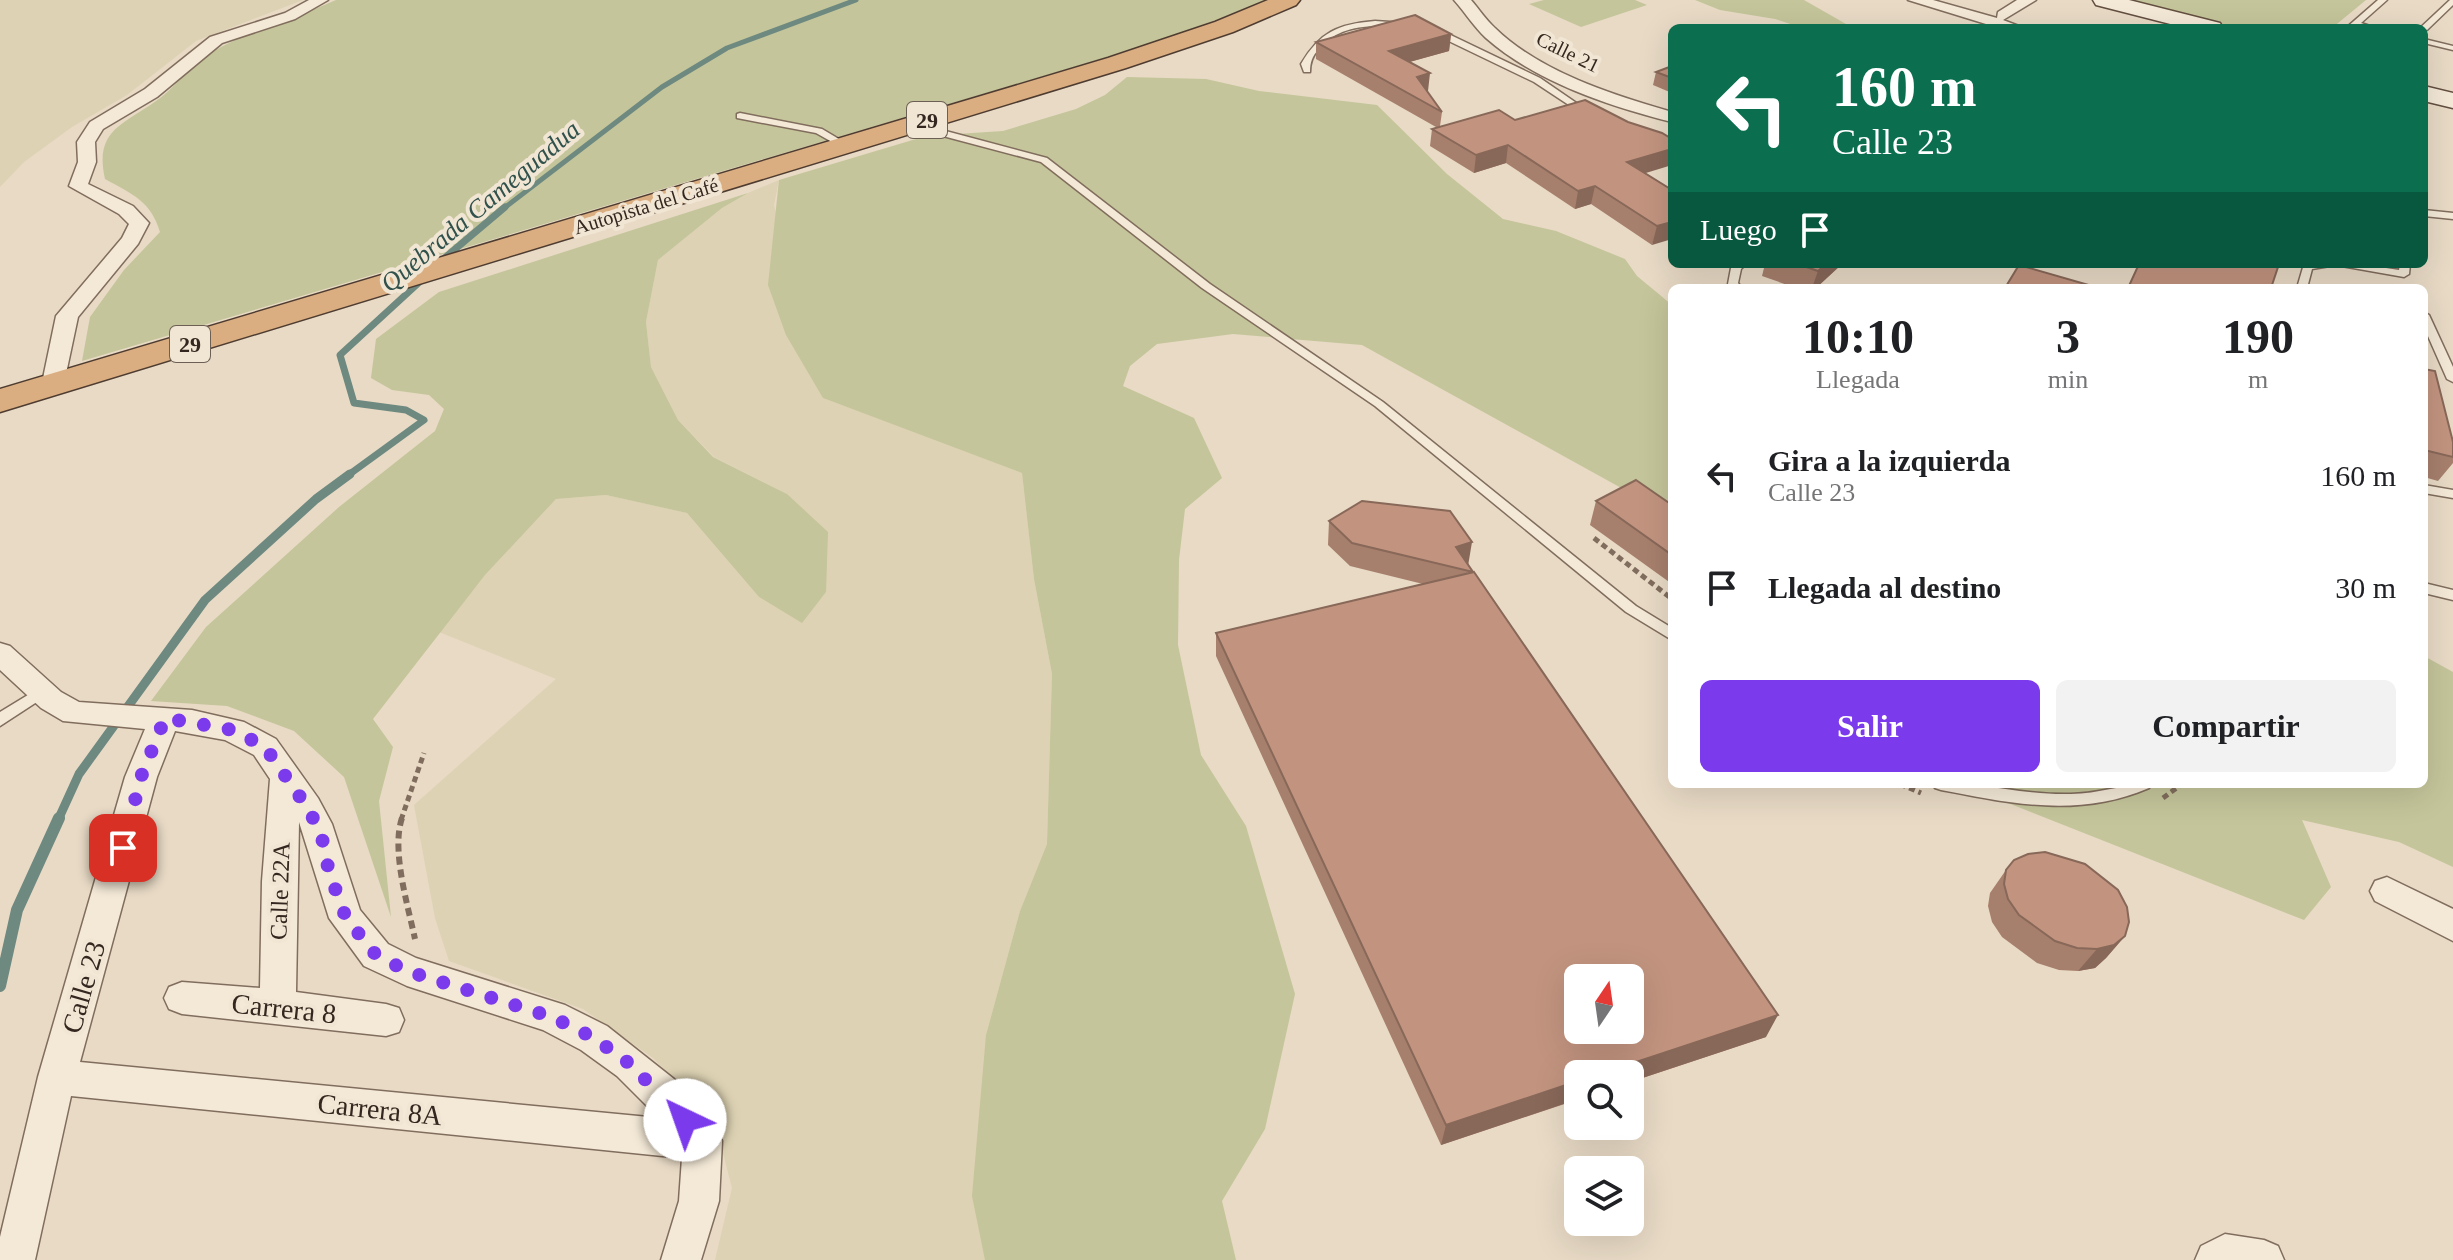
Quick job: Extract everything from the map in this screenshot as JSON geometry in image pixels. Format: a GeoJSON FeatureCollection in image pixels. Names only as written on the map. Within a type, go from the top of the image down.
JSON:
{"type":"FeatureCollection","features":[{"type":"Feature","properties":{"kind":"highway","name":"Autopista del Café"},"geometry":{"type":"LineString","coordinates":[[0,401],[1157,51],[1288,0]]}},
{"type":"Feature","properties":{"kind":"main road"},"geometry":{"type":"LineString","coordinates":[[2096,2],[2168,24]]}},
{"type":"Feature","properties":{"kind":"main road"},"geometry":{"type":"LineString","coordinates":[[2096,2],[2194,24]]}},
{"type":"Feature","properties":{"kind":"main road"},"geometry":{"type":"LineString","coordinates":[[2428,84],[2453,91]]}},
{"type":"Feature","properties":{"kind":"main road"},"geometry":{"type":"LineString","coordinates":[[2428,94],[2453,101]]}},
{"type":"Feature","properties":{"kind":"street"},"geometry":{"type":"LineString","coordinates":[[53,383],[67,316],[131,240],[139,223],[126,210],[78,186],[87,162],[86,142],[96,126],[151,93],[216,40],[290,16],[320,0]]}},
{"type":"Feature","properties":{"kind":"street","name":"Calle 21"},"geometry":{"type":"LineString","coordinates":[[1462,0],[1493,36],[1533,60],[1599,92],[1668,116]]}},
{"type":"Feature","properties":{"kind":"street"},"geometry":{"type":"LineString","coordinates":[[1916,0],[2002,24]]}},
{"type":"Feature","properties":{"kind":"street"},"geometry":{"type":"LineString","coordinates":[[2003,15],[2028,0]]}},
{"type":"Feature","properties":{"kind":"street"},"geometry":{"type":"LineString","coordinates":[[0,653],[41,692],[74,713],[158,717],[233,730],[265,747],[321,833],[329,872],[346,918],[376,955],[407,971],[552,1017],[594,1038],[630,1064],[661,1092],[703,1141],[699,1201],[681,1260]]}},
{"type":"Feature","properties":{"kind":"street","name":"Calle 23"},"geometry":{"type":"LineString","coordinates":[[15,1260],[57,1077],[158,717]]}},
{"type":"Feature","properties":{"kind":"street","name":"Calle 22A"},"geometry":{"type":"LineString","coordinates":[[278,1006],[279,881],[286,777]]}},
{"type":"Feature","properties":{"kind":"street"},"geometry":{"type":"LineString","coordinates":[[2387,891],[2453,926]]}},
{"type":"Feature","properties":{"kind":"street","name":"Carrera 8"},"geometry":{"type":"LineString","coordinates":[[182,998],[386,1020]]}},
{"type":"Feature","properties":{"kind":"street","name":"Carrera 8A"},"geometry":{"type":"LineString","coordinates":[[57,1077],[703,1141]]}},
{"type":"Feature","properties":{"kind":"lane"},"geometry":{"type":"LineString","coordinates":[[2354,24],[2383,0]]}},
{"type":"Feature","properties":{"kind":"lane"},"geometry":{"type":"LineString","coordinates":[[2428,24],[2453,1]]}},
{"type":"Feature","properties":{"kind":"lane"},"geometry":{"type":"LineString","coordinates":[[1307,70],[1305,64],[1311,51],[1339,27],[1374,23],[1430,29],[1445,32],[1537,80],[1593,116]]}},
{"type":"Feature","properties":{"kind":"lane"},"geometry":{"type":"LineString","coordinates":[[2428,42],[2453,48]]}},
{"type":"Feature","properties":{"kind":"lane"},"geometry":{"type":"LineString","coordinates":[[740,116],[819,131],[844,145]]}},
{"type":"Feature","properties":{"kind":"lane"},"geometry":{"type":"LineString","coordinates":[[912,125],[1044,160],[1206,286],[1379,404],[1631,609],[1668,632]]}},
{"type":"Feature","properties":{"kind":"lane"},"geometry":{"type":"LineString","coordinates":[[2428,213],[2453,216]]}},
{"type":"Feature","properties":{"kind":"lane"},"geometry":{"type":"LineString","coordinates":[[2428,324],[2453,379]]}},
{"type":"Feature","properties":{"kind":"lane"},"geometry":{"type":"LineString","coordinates":[[2428,490],[2453,494]]}},
{"type":"Feature","properties":{"kind":"lane"},"geometry":{"type":"LineString","coordinates":[[2428,589],[2453,595]]}},
{"type":"Feature","properties":{"kind":"lane"},"geometry":{"type":"LineString","coordinates":[[0,720],[41,692]]}},
{"type":"Feature","properties":{"kind":"lane"},"geometry":{"type":"LineString","coordinates":[[1962,788],[2016,798],[2084,799],[2136,788]]}},
{"type":"Feature","properties":{"kind":"path"},"geometry":{"type":"LineString","coordinates":[[1594,538],[1668,596]]}},
{"type":"Feature","properties":{"kind":"path"},"geometry":{"type":"LineString","coordinates":[[424,753],[398,828],[403,885],[412,935],[440,981]]}},
{"type":"Feature","properties":{"kind":"path"},"geometry":{"type":"LineString","coordinates":[[1910,788],[1920,792]]}},
{"type":"Feature","properties":{"kind":"shaded area"},"geometry":{"type":"Polygon","coordinates":[[[0,0],[303,0],[196,41],[127,95],[72,127],[24,162],[0,187],[0,0]]]}},
{"type":"Feature","properties":{"kind":"shaded area"},"geometry":{"type":"Polygon","coordinates":[[[779,180],[774,205],[823,398],[1022,473],[1034,579],[1052,674],[1047,844],[1020,911],[986,1035],[985,1260],[715,1260],[732,1188],[715,1122],[653,1058],[583,1009],[449,961],[435,918],[414,805],[556,679],[439,632],[485,575],[556,499],[606,495],[687,513],[759,597],[801,622],[826,592],[787,494],[714,457],[678,420],[651,367],[646,322],[658,260],[722,208],[779,180]]]}},
{"type":"Feature","properties":{"kind":"green space"},"geometry":{"type":"Polygon","coordinates":[[[336,0],[1270,0],[1148,45],[82,361],[90,317],[124,270],[160,232],[146,206],[105,179],[103,163],[108,139],[122,123],[162,97],[201,59],[250,34],[336,0]]]}},
{"type":"Feature","properties":{"kind":"green space"},"geometry":{"type":"Polygon","coordinates":[[[1544,0],[1635,0],[1647,5],[1581,27],[1529,4],[1544,0]]]}},
{"type":"Feature","properties":{"kind":"green space"},"geometry":{"type":"Polygon","coordinates":[[[1695,0],[1804,0],[1846,24],[1791,24],[1720,10],[1695,0]]]}},
{"type":"Feature","properties":{"kind":"green space"},"geometry":{"type":"Polygon","coordinates":[[[2124,0],[2366,0],[2337,24],[2216,24],[2124,0]]]}},
{"type":"Feature","properties":{"kind":"green space"},"geometry":{"type":"Polygon","coordinates":[[[1127,77],[1206,79],[1259,91],[1377,105],[1447,174],[1503,219],[1556,231],[1625,259],[1637,276],[1668,302],[1668,514],[1362,345],[1233,334],[1157,344],[1130,366],[1123,386],[1194,418],[1222,478],[1185,509],[1179,560],[1178,645],[1201,755],[1246,826],[1295,994],[1265,1129],[1222,1201],[1236,1260],[985,1260],[972,1196],[986,1035],[1020,911],[1047,844],[1052,674],[1034,579],[1022,473],[823,398],[786,335],[768,285],[779,180],[926,136],[1003,131],[1076,109],[1105,95],[1127,77]]]}},
{"type":"Feature","properties":{"kind":"green space"},"geometry":{"type":"Polygon","coordinates":[[[748,193],[722,208],[658,260],[646,322],[651,367],[678,420],[713,457],[787,494],[828,532],[826,592],[802,623],[759,597],[687,513],[606,495],[556,499],[485,575],[373,719],[393,747],[379,801],[391,917],[344,777],[294,731],[227,706],[151,701],[206,627],[339,507],[435,431],[444,409],[429,395],[392,390],[371,378],[376,339],[439,292],[748,193]]]}},
{"type":"Feature","properties":{"kind":"green space"},"geometry":{"type":"Polygon","coordinates":[[[2428,658],[2453,672],[2453,867],[2399,842],[2302,820],[2331,887],[2304,920],[2008,803],[2002,788],[2428,788],[2428,658]]]}},
{"type":"Feature","properties":{"kind":"building"},"geometry":{"type":"Polygon","coordinates":[[[1415,15],[1451,34],[1389,51],[1430,73],[1417,77],[1442,112],[1316,42],[1415,15]]]}},
{"type":"Feature","properties":{"kind":"building"},"geometry":{"type":"Polygon","coordinates":[[[1668,68],[1668,76],[1656,72],[1668,68]]]}},
{"type":"Feature","properties":{"kind":"building"},"geometry":{"type":"Polygon","coordinates":[[[1585,100],[1628,122],[1668,137],[1668,150],[1627,162],[1668,188],[1668,223],[1657,226],[1595,186],[1578,191],[1508,145],[1476,155],[1432,129],[1499,110],[1515,120],[1585,100]]]}},
{"type":"Feature","properties":{"kind":"building"},"geometry":{"type":"Polygon","coordinates":[[[2017,268],[2029,268],[2085,284],[2007,284],[2017,268]]]}},
{"type":"Feature","properties":{"kind":"building"},"geometry":{"type":"Polygon","coordinates":[[[2137,268],[2278,268],[2272,284],[2130,284],[2137,268]]]}},
{"type":"Feature","properties":{"kind":"building"},"geometry":{"type":"Polygon","coordinates":[[[2428,370],[2435,371],[2453,442],[2453,457],[2428,451],[2428,370]]]}},
{"type":"Feature","properties":{"kind":"building"},"geometry":{"type":"Polygon","coordinates":[[[1636,480],[1668,502],[1668,552],[1596,501],[1636,480]]]}},
{"type":"Feature","properties":{"kind":"building"},"geometry":{"type":"Polygon","coordinates":[[[1362,501],[1450,511],[1472,542],[1456,547],[1473,572],[1352,543],[1329,521],[1362,501]]]}},
{"type":"Feature","properties":{"kind":"building"},"geometry":{"type":"Polygon","coordinates":[[[1474,572],[1778,1015],[1642,1060],[1564,1060],[1564,1086],[1446,1125],[1216,633],[1474,572]]]}},
{"type":"Feature","properties":{"kind":"building"},"geometry":{"type":"Polygon","coordinates":[[[2045,852],[2085,864],[2118,890],[2127,907],[2129,922],[2125,936],[2114,945],[2097,949],[2077,948],[2055,941],[2019,915],[2008,899],[2004,884],[2006,870],[2014,860],[2045,852]]]}},
{"type":"Feature","properties":{"kind":"waterway","name":"Quebrada Cameguadua"},"geometry":{"type":"LineString","coordinates":[[503,209],[662,87],[727,48],[856,0]]}},
{"type":"Feature","properties":{"kind":"waterway","name":"Quebrada Cameguadua"},"geometry":{"type":"LineString","coordinates":[[441,261],[505,207]]}},
{"type":"Feature","properties":{"kind":"waterway","name":"Quebrada Cameguadua"},"geometry":{"type":"LineString","coordinates":[[347,476],[424,420],[406,410],[354,403],[340,355],[425,277]]}},
{"type":"Feature","properties":{"kind":"waterway","name":"Quebrada Cameguadua"},"geometry":{"type":"LineString","coordinates":[[58,820],[79,774],[205,600],[316,499],[350,474]]}},
{"type":"Feature","properties":{"kind":"waterway","name":"Quebrada Cameguadua"},"geometry":{"type":"LineString","coordinates":[[0,986],[17,910],[59,818]]}},
{"type":"Feature","properties":{"kind":"route"},"geometry":{"type":"LineString","coordinates":[[123,848],[141,777],[165,718],[233,730],[265,747],[307,807],[321,833],[329,872],[346,918],[376,955],[407,971],[510,1001],[594,1038],[630,1064],[661,1092],[685,1120]]}}]}
